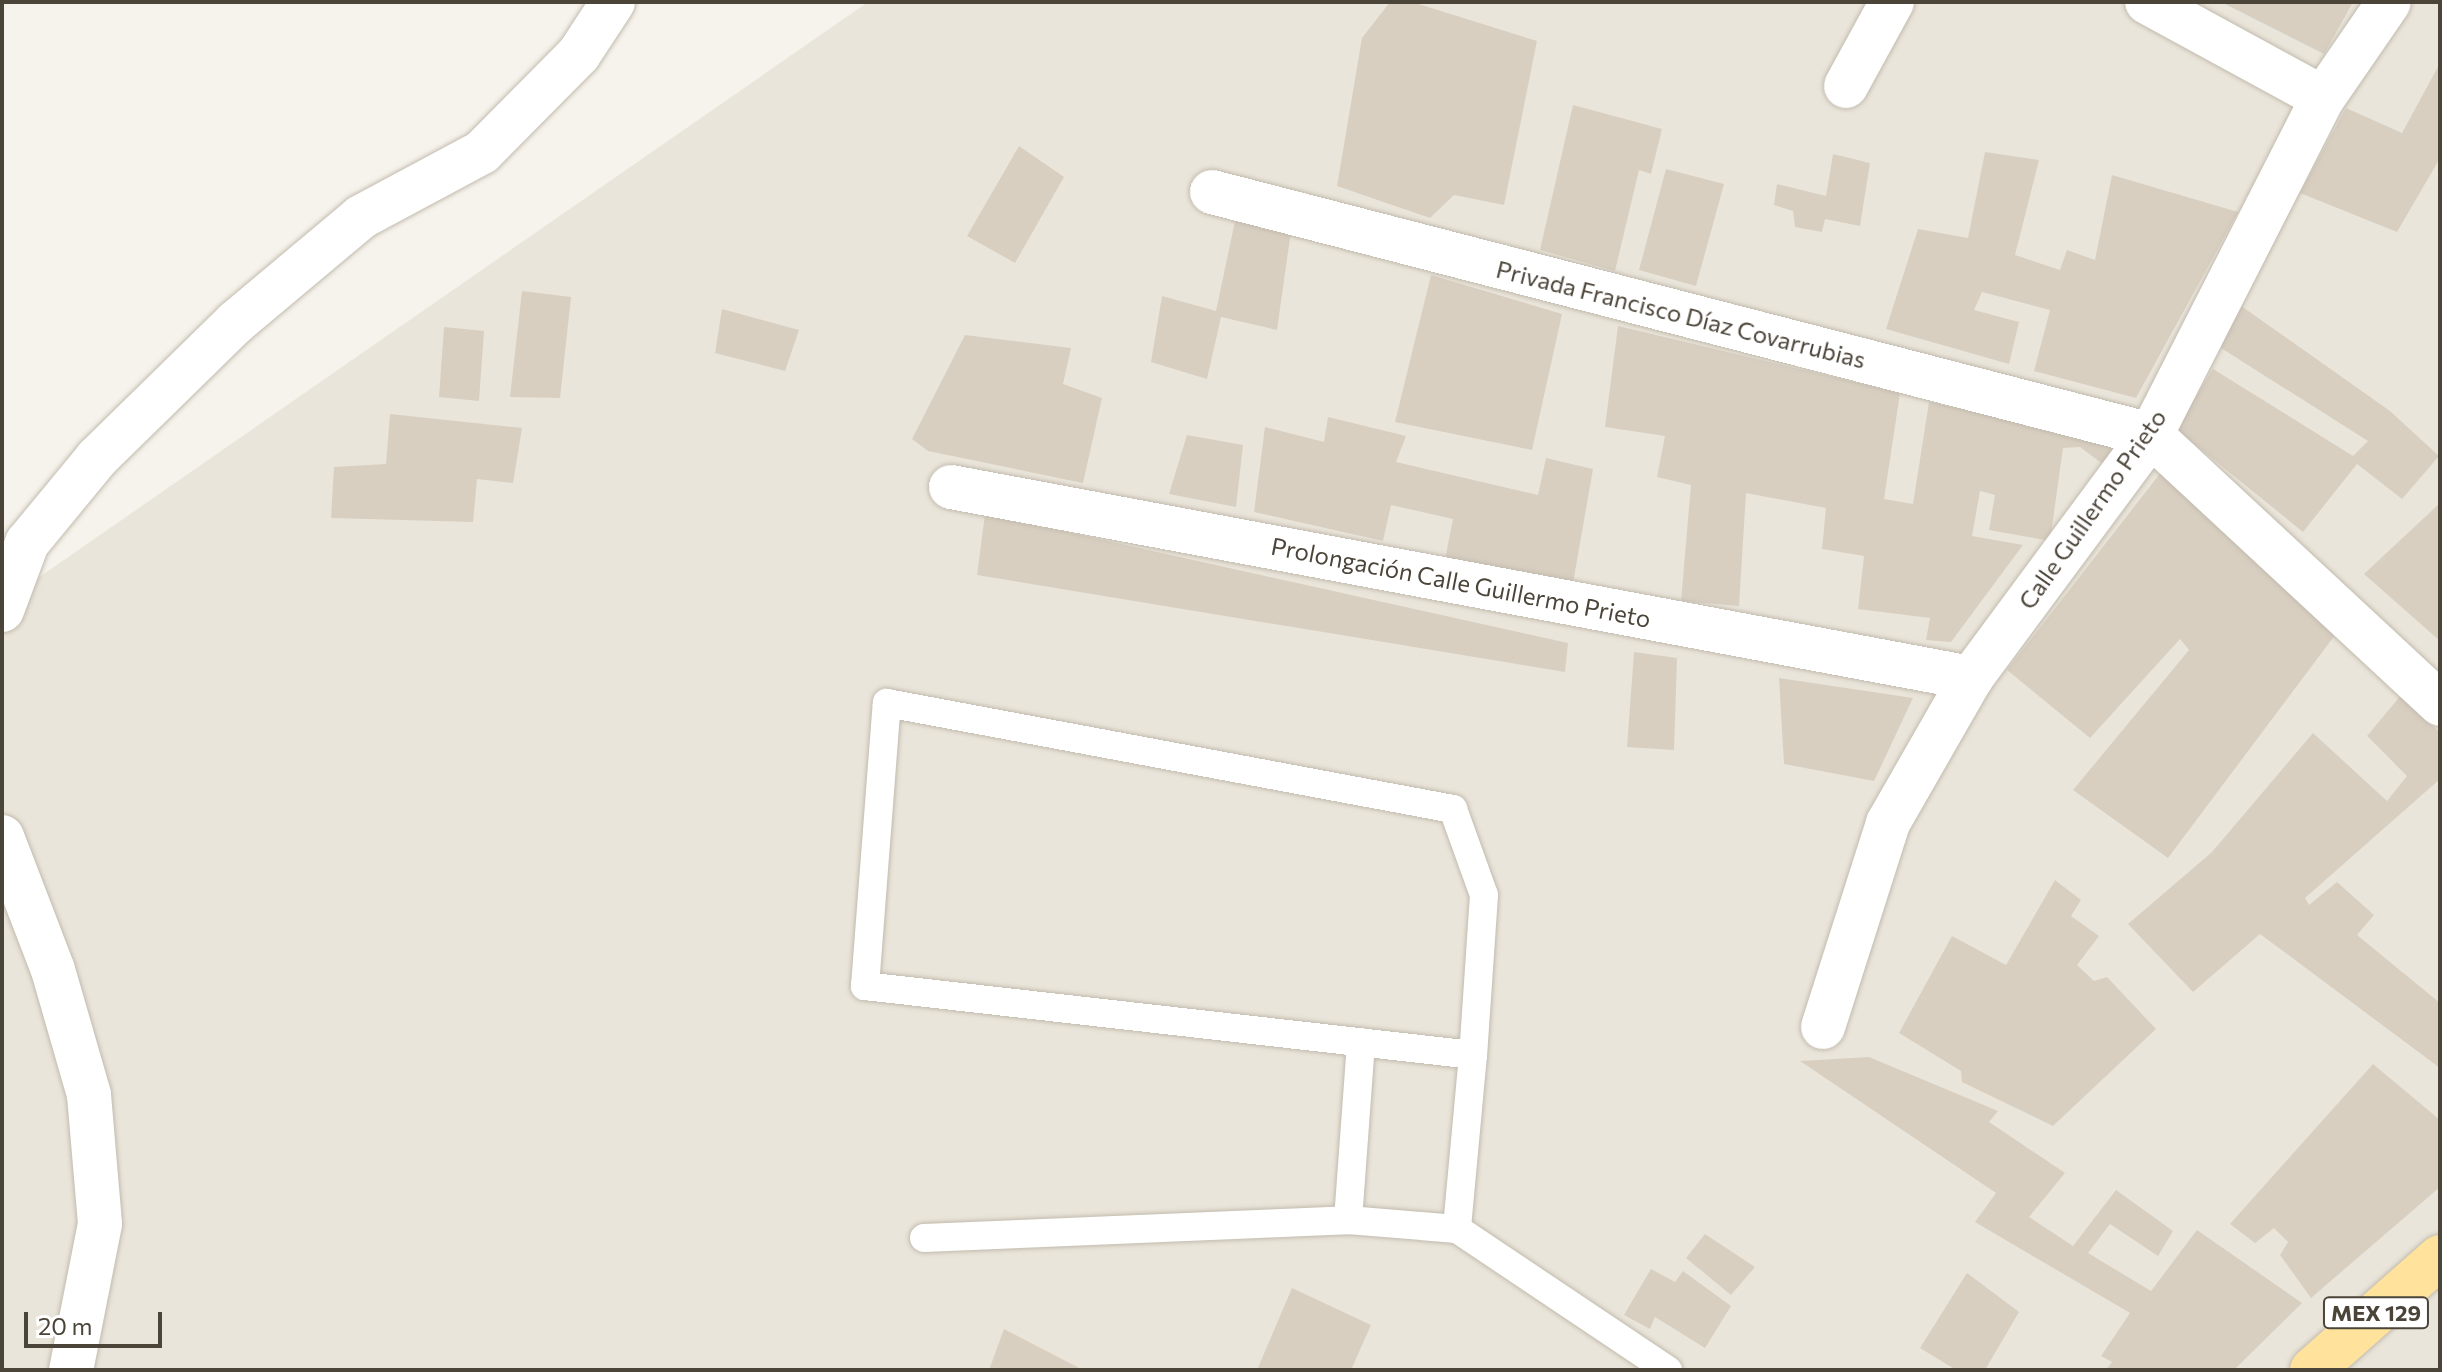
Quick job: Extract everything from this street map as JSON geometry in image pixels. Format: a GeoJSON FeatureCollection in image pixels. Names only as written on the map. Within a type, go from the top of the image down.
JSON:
{"type":"FeatureCollection","features":[{"type":"Feature","properties":{"kind":"main road","name":"MEX 129"},"geometry":{"type":"LineString","coordinates":[[2312,1370],[2440,1257]]}},
{"type":"Feature","properties":{"kind":"street"},"geometry":{"type":"LineString","coordinates":[[2,610],[27,543],[97,458],[236,322],[361,217],[482,152],[579,54],[613,2]]}},
{"type":"Feature","properties":{"kind":"street"},"geometry":{"type":"LineString","coordinates":[[1846,86],[1892,2]]}},
{"type":"Feature","properties":{"kind":"street"},"geometry":{"type":"LineString","coordinates":[[2147,2],[2323,98]]}},
{"type":"Feature","properties":{"kind":"street","name":"Calle Guillermo Prieto"},"geometry":{"type":"LineString","coordinates":[[1823,1027],[1888,823],[1971,678],[2151,435],[2323,98],[2389,2]]}},
{"type":"Feature","properties":{"kind":"street","name":"Privada Francisco Díaz Covarrubias"},"geometry":{"type":"LineString","coordinates":[[1212,192],[2151,435]]}},
{"type":"Feature","properties":{"kind":"street"},"geometry":{"type":"LineString","coordinates":[[2151,435],[2440,704]]}},
{"type":"Feature","properties":{"kind":"street","name":"Prolongación Calle Guillermo Prieto"},"geometry":{"type":"LineString","coordinates":[[951,487],[1971,678]]}},
{"type":"Feature","properties":{"kind":"street"},"geometry":{"type":"LineString","coordinates":[[2,837],[53,970],[89,1095],[100,1224],[71,1370]]}},
{"type":"Feature","properties":{"kind":"lane"},"geometry":{"type":"LineString","coordinates":[[1457,1229],[1473,1055],[1484,895],[1453,809],[887,703],[865,986],[1473,1055]]}},
{"type":"Feature","properties":{"kind":"lane"},"geometry":{"type":"LineString","coordinates":[[1348,1220],[1361,1042]]}},
{"type":"Feature","properties":{"kind":"lane"},"geometry":{"type":"LineString","coordinates":[[924,1238],[1348,1220],[1457,1229],[1668,1370]]}},
{"type":"Feature","properties":{"kind":"shaded area"},"geometry":{"type":"Polygon","coordinates":[[[868,2],[2440,2],[2440,1370],[2,1370],[2,603],[868,2]]]}},
{"type":"Feature","properties":{"kind":"building"},"geometry":{"type":"Polygon","coordinates":[[[1390,2],[1412,2],[1537,41],[1504,205],[1454,195],[1430,218],[1337,186],[1362,38],[1390,2]]]}},
{"type":"Feature","properties":{"kind":"building"},"geometry":{"type":"Polygon","coordinates":[[[2221,2],[2346,2],[2352,4],[2324,54],[2221,2]]]}},
{"type":"Feature","properties":{"kind":"building"},"geometry":{"type":"Polygon","coordinates":[[[2440,63],[2440,158],[2397,232],[2300,193],[2346,108],[2402,133],[2440,63]]]}},
{"type":"Feature","properties":{"kind":"building"},"geometry":{"type":"Polygon","coordinates":[[[1573,105],[1662,129],[1651,174],[1639,170],[1615,271],[1540,250],[1573,105]]]}},
{"type":"Feature","properties":{"kind":"building"},"geometry":{"type":"Polygon","coordinates":[[[1019,146],[1064,177],[1015,263],[967,236],[1019,146]]]}},
{"type":"Feature","properties":{"kind":"building"},"geometry":{"type":"Polygon","coordinates":[[[1985,152],[2039,160],[2015,255],[2060,270],[2067,250],[2095,260],[2112,175],[2238,212],[2136,398],[2034,371],[2050,310],[1982,292],[1974,310],[2019,322],[2009,364],[1886,329],[1918,229],[1968,238],[1985,152]]]}},
{"type":"Feature","properties":{"kind":"building"},"geometry":{"type":"Polygon","coordinates":[[[1833,154],[1870,163],[1860,226],[1825,219],[1822,232],[1795,227],[1793,211],[1774,205],[1777,184],[1826,196],[1833,154]]]}},
{"type":"Feature","properties":{"kind":"building"},"geometry":{"type":"Polygon","coordinates":[[[1666,169],[1724,184],[1696,286],[1639,270],[1666,169]]]}},
{"type":"Feature","properties":{"kind":"building"},"geometry":{"type":"Polygon","coordinates":[[[1235,221],[1291,231],[1277,330],[1221,317],[1207,379],[1151,362],[1162,296],[1216,311],[1235,221]]]}},
{"type":"Feature","properties":{"kind":"building"},"geometry":{"type":"Polygon","coordinates":[[[1431,275],[1562,314],[1532,450],[1395,422],[1431,275]]]}},
{"type":"Feature","properties":{"kind":"building"},"geometry":{"type":"Polygon","coordinates":[[[522,291],[571,297],[560,398],[510,397],[522,291]]]}},
{"type":"Feature","properties":{"kind":"building"},"geometry":{"type":"Polygon","coordinates":[[[2237,303],[2390,411],[2439,456],[2402,499],[2357,464],[2303,532],[2176,429],[2213,369],[2353,456],[2368,441],[2221,348],[2237,303]]]}},
{"type":"Feature","properties":{"kind":"building"},"geometry":{"type":"Polygon","coordinates":[[[722,309],[799,330],[785,371],[715,353],[722,309]]]}},
{"type":"Feature","properties":{"kind":"building"},"geometry":{"type":"Polygon","coordinates":[[[1618,326],[1900,393],[1884,499],[1913,504],[1929,402],[2125,441],[2108,468],[2080,447],[2063,448],[2050,541],[1989,530],[1995,495],[1980,491],[1972,536],[2023,545],[1951,642],[1926,640],[1930,618],[1858,609],[1864,556],[1822,549],[1826,508],[1746,493],[1739,606],[1681,601],[1691,485],[1657,477],[1665,436],[1605,427],[1618,326]]]}},
{"type":"Feature","properties":{"kind":"building"},"geometry":{"type":"Polygon","coordinates":[[[444,327],[484,331],[479,401],[439,397],[444,327]]]}},
{"type":"Feature","properties":{"kind":"building"},"geometry":{"type":"Polygon","coordinates":[[[965,335],[1071,348],[1063,384],[1102,398],[1083,483],[928,451],[912,439],[965,335]]]}},
{"type":"Feature","properties":{"kind":"building"},"geometry":{"type":"Polygon","coordinates":[[[390,414],[522,428],[513,483],[477,479],[473,522],[331,518],[334,467],[386,464],[390,414]]]}},
{"type":"Feature","properties":{"kind":"building"},"geometry":{"type":"Polygon","coordinates":[[[1328,417],[1406,436],[1396,462],[1538,495],[1546,458],[1593,469],[1573,583],[1445,559],[1453,519],[1391,505],[1383,541],[1254,512],[1265,427],[1324,442],[1328,417]]]}},
{"type":"Feature","properties":{"kind":"building"},"geometry":{"type":"Polygon","coordinates":[[[1187,435],[1243,445],[1236,507],[1169,494],[1187,435]]]}},
{"type":"Feature","properties":{"kind":"building"},"geometry":{"type":"Polygon","coordinates":[[[2162,471],[2335,635],[2168,858],[2073,790],[2189,650],[2180,639],[2090,738],[2007,670],[2162,471]]]}},
{"type":"Feature","properties":{"kind":"building"},"geometry":{"type":"Polygon","coordinates":[[[2440,503],[2440,641],[2364,574],[2440,503]]]}},
{"type":"Feature","properties":{"kind":"building"},"geometry":{"type":"Polygon","coordinates":[[[985,514],[1568,643],[1565,672],[977,575],[985,514]]]}},
{"type":"Feature","properties":{"kind":"building"},"geometry":{"type":"Polygon","coordinates":[[[1634,652],[1677,658],[1674,750],[1627,747],[1634,652]]]}},
{"type":"Feature","properties":{"kind":"building"},"geometry":{"type":"Polygon","coordinates":[[[1779,678],[1913,698],[1874,781],[1784,764],[1779,678]]]}},
{"type":"Feature","properties":{"kind":"building"},"geometry":{"type":"Polygon","coordinates":[[[2402,694],[2440,733],[2440,779],[2305,898],[2309,905],[2337,882],[2374,915],[2357,935],[2440,1003],[2440,1068],[2260,934],[2193,992],[2128,924],[2212,852],[2313,733],[2387,801],[2407,776],[2367,736],[2402,694]]]}},
{"type":"Feature","properties":{"kind":"building"},"geometry":{"type":"Polygon","coordinates":[[[2055,880],[2081,900],[2071,916],[2099,936],[2077,965],[2094,981],[2107,977],[2156,1029],[2053,1126],[1962,1082],[1961,1071],[1899,1033],[1952,936],[2006,965],[2055,880]]]}},
{"type":"Feature","properties":{"kind":"building"},"geometry":{"type":"Polygon","coordinates":[[[1869,1057],[1998,1111],[1989,1122],[2065,1173],[2029,1217],[2073,1246],[2116,1190],[2173,1231],[2158,1256],[2110,1224],[2088,1253],[2151,1291],[2197,1230],[2302,1303],[2234,1370],[2106,1370],[2112,1362],[2101,1356],[2130,1313],[1975,1222],[1996,1193],[1800,1061],[1869,1057]]]}},
{"type":"Feature","properties":{"kind":"building"},"geometry":{"type":"Polygon","coordinates":[[[2373,1064],[2440,1120],[2440,1187],[2311,1298],[2280,1255],[2288,1242],[2274,1228],[2255,1243],[2230,1224],[2373,1064]]]}},
{"type":"Feature","properties":{"kind":"building"},"geometry":{"type":"Polygon","coordinates":[[[1705,1234],[1755,1267],[1731,1295],[1686,1258],[1705,1234]]]}},
{"type":"Feature","properties":{"kind":"building"},"geometry":{"type":"Polygon","coordinates":[[[1651,1269],[1675,1282],[1683,1271],[1731,1306],[1705,1348],[1655,1317],[1650,1329],[1624,1315],[1651,1269]]]}},
{"type":"Feature","properties":{"kind":"building"},"geometry":{"type":"Polygon","coordinates":[[[1967,1273],[2019,1312],[1985,1370],[1956,1370],[1920,1348],[1967,1273]]]}},
{"type":"Feature","properties":{"kind":"building"},"geometry":{"type":"Polygon","coordinates":[[[1292,1288],[1371,1325],[1351,1370],[1257,1370],[1292,1288]]]}},
{"type":"Feature","properties":{"kind":"building"},"geometry":{"type":"Polygon","coordinates":[[[1004,1329],[1083,1370],[989,1370],[1004,1329]]]}}]}
